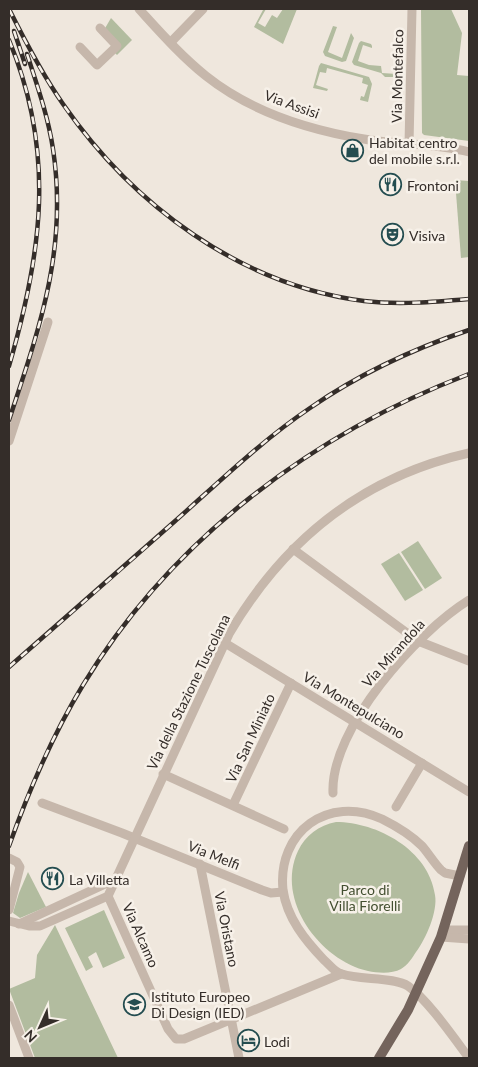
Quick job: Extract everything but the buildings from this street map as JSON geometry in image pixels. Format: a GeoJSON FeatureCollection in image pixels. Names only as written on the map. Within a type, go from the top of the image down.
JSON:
{"type":"FeatureCollection","features":[{"type":"Feature","properties":{"kind":"main road"},"geometry":{"type":"LineString","coordinates":[[379,1058],[416,993],[443,934],[468,849]]}},
{"type":"Feature","properties":{"kind":"street","name":"Via Assisi"},"geometry":{"type":"LineString","coordinates":[[139,9],[199,70],[221,87],[283,118],[355,138],[449,148],[469,152]]}},
{"type":"Feature","properties":{"kind":"street"},"geometry":{"type":"LineString","coordinates":[[171,42],[203,9]]}},
{"type":"Feature","properties":{"kind":"street","name":"Via Montefalco"},"geometry":{"type":"LineString","coordinates":[[409,144],[412,9]]}},
{"type":"Feature","properties":{"kind":"street"},"geometry":{"type":"LineString","coordinates":[[80,47],[97,65],[117,46],[100,28]]}},
{"type":"Feature","properties":{"kind":"street"},"geometry":{"type":"LineString","coordinates":[[9,441],[48,322]]}},
{"type":"Feature","properties":{"kind":"street","name":"Via della Stazione Tuscolana"},"geometry":{"type":"LineString","coordinates":[[108,896],[225,643],[254,595],[292,549],[321,523],[369,490],[444,459],[469,453]]}},
{"type":"Feature","properties":{"kind":"street"},"geometry":{"type":"LineString","coordinates":[[292,549],[418,641],[469,661]]}},
{"type":"Feature","properties":{"kind":"street","name":"Via Mirandola"},"geometry":{"type":"LineString","coordinates":[[333,793],[333,779],[338,758],[356,722],[379,686],[418,641],[449,614],[469,600]]}},
{"type":"Feature","properties":{"kind":"street","name":"Via Montepulciano"},"geometry":{"type":"LineString","coordinates":[[225,643],[469,792]]}},
{"type":"Feature","properties":{"kind":"street","name":"Via San Miniato"},"geometry":{"type":"LineString","coordinates":[[233,805],[291,683]]}},
{"type":"Feature","properties":{"kind":"street"},"geometry":{"type":"LineString","coordinates":[[396,807],[422,763]]}},
{"type":"Feature","properties":{"kind":"street"},"geometry":{"type":"LineString","coordinates":[[163,774],[284,829]]}},
{"type":"Feature","properties":{"kind":"street","name":"Via Melfi"},"geometry":{"type":"LineString","coordinates":[[42,803],[262,890],[271,893],[283,892]]}},
{"type":"Feature","properties":{"kind":"street"},"geometry":{"type":"LineString","coordinates":[[460,876],[441,870],[422,846],[403,831],[381,818],[369,814],[344,811],[333,812],[318,818],[304,828],[292,842],[284,862],[283,892],[289,911],[300,932],[318,954],[341,974],[365,979],[399,982],[408,986],[416,993],[469,1058]]}},
{"type":"Feature","properties":{"kind":"street"},"geometry":{"type":"LineString","coordinates":[[9,910],[20,867],[12,860]]}},
{"type":"Feature","properties":{"kind":"street","name":"Via Oristano"},"geometry":{"type":"LineString","coordinates":[[200,864],[239,1058]]}},
{"type":"Feature","properties":{"kind":"street"},"geometry":{"type":"LineString","coordinates":[[19,924],[116,879]]}},
{"type":"Feature","properties":{"kind":"street"},"geometry":{"type":"LineString","coordinates":[[9,921],[40,926],[108,896]]}},
{"type":"Feature","properties":{"kind":"street","name":"Via Alcamo"},"geometry":{"type":"LineString","coordinates":[[108,896],[173,1037],[182,1040],[341,974]]}},
{"type":"Feature","properties":{"kind":"street"},"geometry":{"type":"LineString","coordinates":[[443,934],[469,930]]}},
{"type":"Feature","properties":{"kind":"street"},"geometry":{"type":"LineString","coordinates":[[443,934],[469,939]]}},
{"type":"Feature","properties":{"kind":"street"},"geometry":{"type":"LineString","coordinates":[[9,1004],[29,1058]]}},
{"type":"Feature","properties":{"kind":"green space"},"geometry":{"type":"Polygon","coordinates":[[[261,9],[266,9],[258,23],[265,27],[272,15],[277,18],[283,9],[297,9],[283,44],[254,27],[263,10],[261,9]]]}},
{"type":"Feature","properties":{"kind":"green space"},"geometry":{"type":"Polygon","coordinates":[[[421,9],[451,9],[462,33],[457,75],[469,76],[469,141],[424,135],[422,133],[421,9]]]}},
{"type":"Feature","properties":{"kind":"green space"},"geometry":{"type":"Polygon","coordinates":[[[111,18],[132,40],[117,55],[104,30],[111,18]]]}},
{"type":"Feature","properties":{"kind":"green space"},"geometry":{"type":"Polygon","coordinates":[[[333,26],[337,27],[328,52],[342,58],[351,33],[354,38],[346,61],[342,62],[325,56],[323,52],[333,26]]]}},
{"type":"Feature","properties":{"kind":"green space"},"geometry":{"type":"Polygon","coordinates":[[[361,41],[371,44],[372,48],[363,45],[358,61],[369,65],[381,66],[382,73],[397,74],[397,70],[403,70],[402,74],[398,77],[385,77],[381,73],[354,65],[352,62],[361,41]]]}},
{"type":"Feature","properties":{"kind":"green space"},"geometry":{"type":"Polygon","coordinates":[[[321,63],[369,77],[372,84],[368,102],[360,100],[361,96],[364,97],[368,85],[362,83],[363,78],[327,68],[326,73],[320,72],[316,85],[328,89],[327,91],[313,88],[321,63]]]}},
{"type":"Feature","properties":{"kind":"green space"},"geometry":{"type":"Polygon","coordinates":[[[455,180],[469,181],[469,257],[461,258],[455,180]]]}},
{"type":"Feature","properties":{"kind":"green space"},"geometry":{"type":"Polygon","coordinates":[[[418,541],[442,578],[425,589],[401,552],[418,541]]]}},
{"type":"Feature","properties":{"kind":"green space"},"geometry":{"type":"Polygon","coordinates":[[[399,553],[423,590],[405,601],[381,564],[399,553]]]}},
{"type":"Feature","properties":{"kind":"green space","name":"Parco di Villa Fiorelli"},"geometry":{"type":"Polygon","coordinates":[[[336,822],[368,827],[384,833],[399,842],[412,852],[423,865],[431,879],[435,895],[435,909],[430,925],[424,940],[406,966],[397,971],[385,973],[368,971],[350,965],[319,941],[306,925],[297,908],[292,889],[292,870],[298,851],[313,832],[336,822]]]}},
{"type":"Feature","properties":{"kind":"green space"},"geometry":{"type":"Polygon","coordinates":[[[28,872],[46,907],[20,918],[13,913],[28,872]]]}},
{"type":"Feature","properties":{"kind":"green space"},"geometry":{"type":"Polygon","coordinates":[[[104,910],[125,958],[103,968],[96,952],[88,957],[93,967],[86,971],[65,928],[104,910]]]}},
{"type":"Feature","properties":{"kind":"green space"},"geometry":{"type":"Polygon","coordinates":[[[55,925],[118,1058],[35,1058],[9,989],[35,978],[37,955],[55,925]]]}},
{"type":"Feature","properties":{"kind":"railway"},"geometry":{"type":"LineString","coordinates":[[9,9],[48,81],[91,141],[122,175],[156,206],[193,234],[233,258],[274,278],[318,292],[364,301],[390,303],[469,299]]}},
{"type":"Feature","properties":{"kind":"railway"},"geometry":{"type":"LineString","coordinates":[[14,31],[25,64]]}},
{"type":"Feature","properties":{"kind":"railway"},"geometry":{"type":"LineString","coordinates":[[9,40],[24,82],[33,123],[38,163],[39,203],[30,283],[9,366]]}},
{"type":"Feature","properties":{"kind":"railway"},"geometry":{"type":"LineString","coordinates":[[9,420],[31,352],[48,287],[54,254],[57,220],[57,185],[51,137],[27,54]]}},
{"type":"Feature","properties":{"kind":"railway"},"geometry":{"type":"LineString","coordinates":[[9,667],[274,434],[329,396],[367,373],[427,345],[469,330]]}},
{"type":"Feature","properties":{"kind":"railway"},"geometry":{"type":"LineString","coordinates":[[9,846],[42,764],[72,704],[118,632],[158,584],[202,539],[250,498],[301,461],[355,428],[411,399],[469,374]]}},
{"type":"Feature","properties":{"kind":"place","name":"Habitat centro del mobile s.r.l."},"geometry":{"type":"Point","coordinates":[353,150]}},
{"type":"Feature","properties":{"kind":"place","name":"Frontoni"},"geometry":{"type":"Point","coordinates":[391,185]}},
{"type":"Feature","properties":{"kind":"place","name":"Visiva"},"geometry":{"type":"Point","coordinates":[393,235]}},
{"type":"Feature","properties":{"kind":"place","name":"La Villetta"},"geometry":{"type":"Point","coordinates":[53,879]}},
{"type":"Feature","properties":{"kind":"place","name":"Istituto Europeo Di Design (IED)"},"geometry":{"type":"Point","coordinates":[135,1004]}},
{"type":"Feature","properties":{"kind":"place","name":"Lodi"},"geometry":{"type":"Point","coordinates":[248,1041]}}]}
